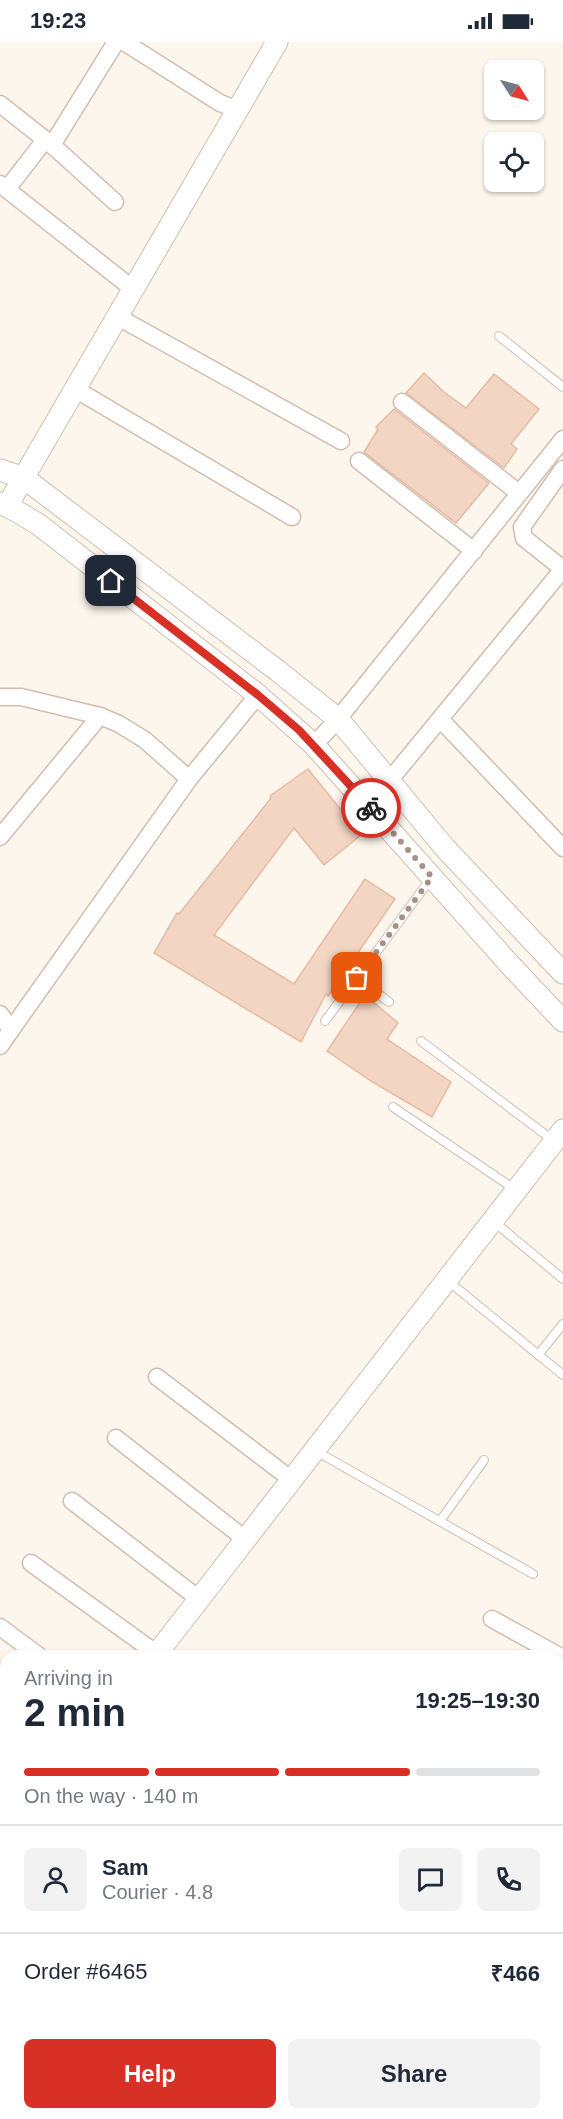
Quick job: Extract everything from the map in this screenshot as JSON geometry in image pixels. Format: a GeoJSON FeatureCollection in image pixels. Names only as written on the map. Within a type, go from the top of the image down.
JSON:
{"type":"FeatureCollection","features":[{"type":"Feature","properties":{"kind":"street"},"geometry":{"type":"LineString","coordinates":[[116,42],[49,143],[3,186],[133,289]]}},
{"type":"Feature","properties":{"kind":"street"},"geometry":{"type":"LineString","coordinates":[[124,42],[220,103],[238,110]]}},
{"type":"Feature","properties":{"kind":"street"},"geometry":{"type":"LineString","coordinates":[[272,44],[238,110],[24,478],[4,505],[38,524],[258,695],[314,745],[563,1021]]}},
{"type":"Feature","properties":{"kind":"street"},"geometry":{"type":"LineString","coordinates":[[0,104],[49,143],[115,202]]}},
{"type":"Feature","properties":{"kind":"street"},"geometry":{"type":"LineString","coordinates":[[118,316],[341,441]]}},
{"type":"Feature","properties":{"kind":"street"},"geometry":{"type":"LineString","coordinates":[[75,389],[292,517]]}},
{"type":"Feature","properties":{"kind":"street"},"geometry":{"type":"LineString","coordinates":[[402,402],[519,493]]}},
{"type":"Feature","properties":{"kind":"street"},"geometry":{"type":"LineString","coordinates":[[314,745],[338,719],[519,493],[560,447]]}},
{"type":"Feature","properties":{"kind":"street"},"geometry":{"type":"LineString","coordinates":[[359,461],[474,551]]}},
{"type":"Feature","properties":{"kind":"street"},"geometry":{"type":"LineString","coordinates":[[0,470],[24,478],[338,719],[445,848],[563,973]]}},
{"type":"Feature","properties":{"kind":"street"},"geometry":{"type":"LineString","coordinates":[[389,782],[563,569],[524,538],[522,527],[560,480]]}},
{"type":"Feature","properties":{"kind":"street"},"geometry":{"type":"LineString","coordinates":[[0,1046],[189,779],[258,695]]}},
{"type":"Feature","properties":{"kind":"street"},"geometry":{"type":"LineString","coordinates":[[0,697],[21,698],[100,716],[119,724],[145,740],[189,779]]}},
{"type":"Feature","properties":{"kind":"street"},"geometry":{"type":"LineString","coordinates":[[0,837],[100,716]]}},
{"type":"Feature","properties":{"kind":"street"},"geometry":{"type":"LineString","coordinates":[[441,719],[563,848]]}},
{"type":"Feature","properties":{"kind":"street"},"geometry":{"type":"LineString","coordinates":[[0,1014],[11,1030]]}},
{"type":"Feature","properties":{"kind":"street"},"geometry":{"type":"LineString","coordinates":[[160,1650],[558,1136]]}},
{"type":"Feature","properties":{"kind":"street"},"geometry":{"type":"LineString","coordinates":[[157,1377],[292,1480]]}},
{"type":"Feature","properties":{"kind":"street"},"geometry":{"type":"LineString","coordinates":[[116,1438],[245,1539]]}},
{"type":"Feature","properties":{"kind":"street"},"geometry":{"type":"LineString","coordinates":[[72,1501],[199,1599]]}},
{"type":"Feature","properties":{"kind":"street"},"geometry":{"type":"LineString","coordinates":[[32,1563],[149,1650]]}},
{"type":"Feature","properties":{"kind":"street"},"geometry":{"type":"LineString","coordinates":[[492,1619],[548,1650]]}},
{"type":"Feature","properties":{"kind":"street"},"geometry":{"type":"LineString","coordinates":[[0,1627],[31,1650]]}},
{"type":"Feature","properties":{"kind":"lane"},"geometry":{"type":"LineString","coordinates":[[499,336],[563,387]]}},
{"type":"Feature","properties":{"kind":"lane"},"geometry":{"type":"LineString","coordinates":[[325,1021],[432,877]]}},
{"type":"Feature","properties":{"kind":"lane"},"geometry":{"type":"LineString","coordinates":[[357,978],[389,1002]]}},
{"type":"Feature","properties":{"kind":"lane"},"geometry":{"type":"LineString","coordinates":[[421,1041],[558,1136]]}},
{"type":"Feature","properties":{"kind":"lane"},"geometry":{"type":"LineString","coordinates":[[393,1107],[516,1190]]}},
{"type":"Feature","properties":{"kind":"lane"},"geometry":{"type":"LineString","coordinates":[[492,1221],[563,1279]]}},
{"type":"Feature","properties":{"kind":"lane"},"geometry":{"type":"LineString","coordinates":[[446,1280],[563,1375]]}},
{"type":"Feature","properties":{"kind":"lane"},"geometry":{"type":"LineString","coordinates":[[538,1355],[563,1324]]}},
{"type":"Feature","properties":{"kind":"lane"},"geometry":{"type":"LineString","coordinates":[[314,1450],[533,1574]]}},
{"type":"Feature","properties":{"kind":"lane"},"geometry":{"type":"LineString","coordinates":[[440,1521],[484,1460]]}},
{"type":"Feature","properties":{"kind":"building"},"geometry":{"type":"Polygon","coordinates":[[[424,373],[466,408],[494,374],[539,409],[511,444],[517,449],[504,468],[406,393],[424,373]]]}},
{"type":"Feature","properties":{"kind":"building"},"geometry":{"type":"Polygon","coordinates":[[[394,409],[489,483],[456,523],[364,452],[378,429],[376,427],[394,409]]]}},
{"type":"Feature","properties":{"kind":"building"},"geometry":{"type":"Polygon","coordinates":[[[308,769],[361,835],[324,865],[294,828],[214,935],[294,984],[365,879],[395,899],[328,996],[326,994],[301,1042],[154,953],[177,913],[179,914],[271,798],[270,796],[308,769]]]}},
{"type":"Feature","properties":{"kind":"building"},"geometry":{"type":"Polygon","coordinates":[[[365,995],[398,1023],[387,1039],[451,1082],[432,1117],[371,1081],[327,1051],[365,995]]]}},
{"type":"Feature","properties":{"kind":"way so far"},"geometry":{"type":"LineString","coordinates":[[357,978],[432,877],[371,808]]}},
{"type":"Feature","properties":{"kind":"route"},"geometry":{"type":"LineString","coordinates":[[111,581],[258,695],[299,730],[371,808]]}}]}
